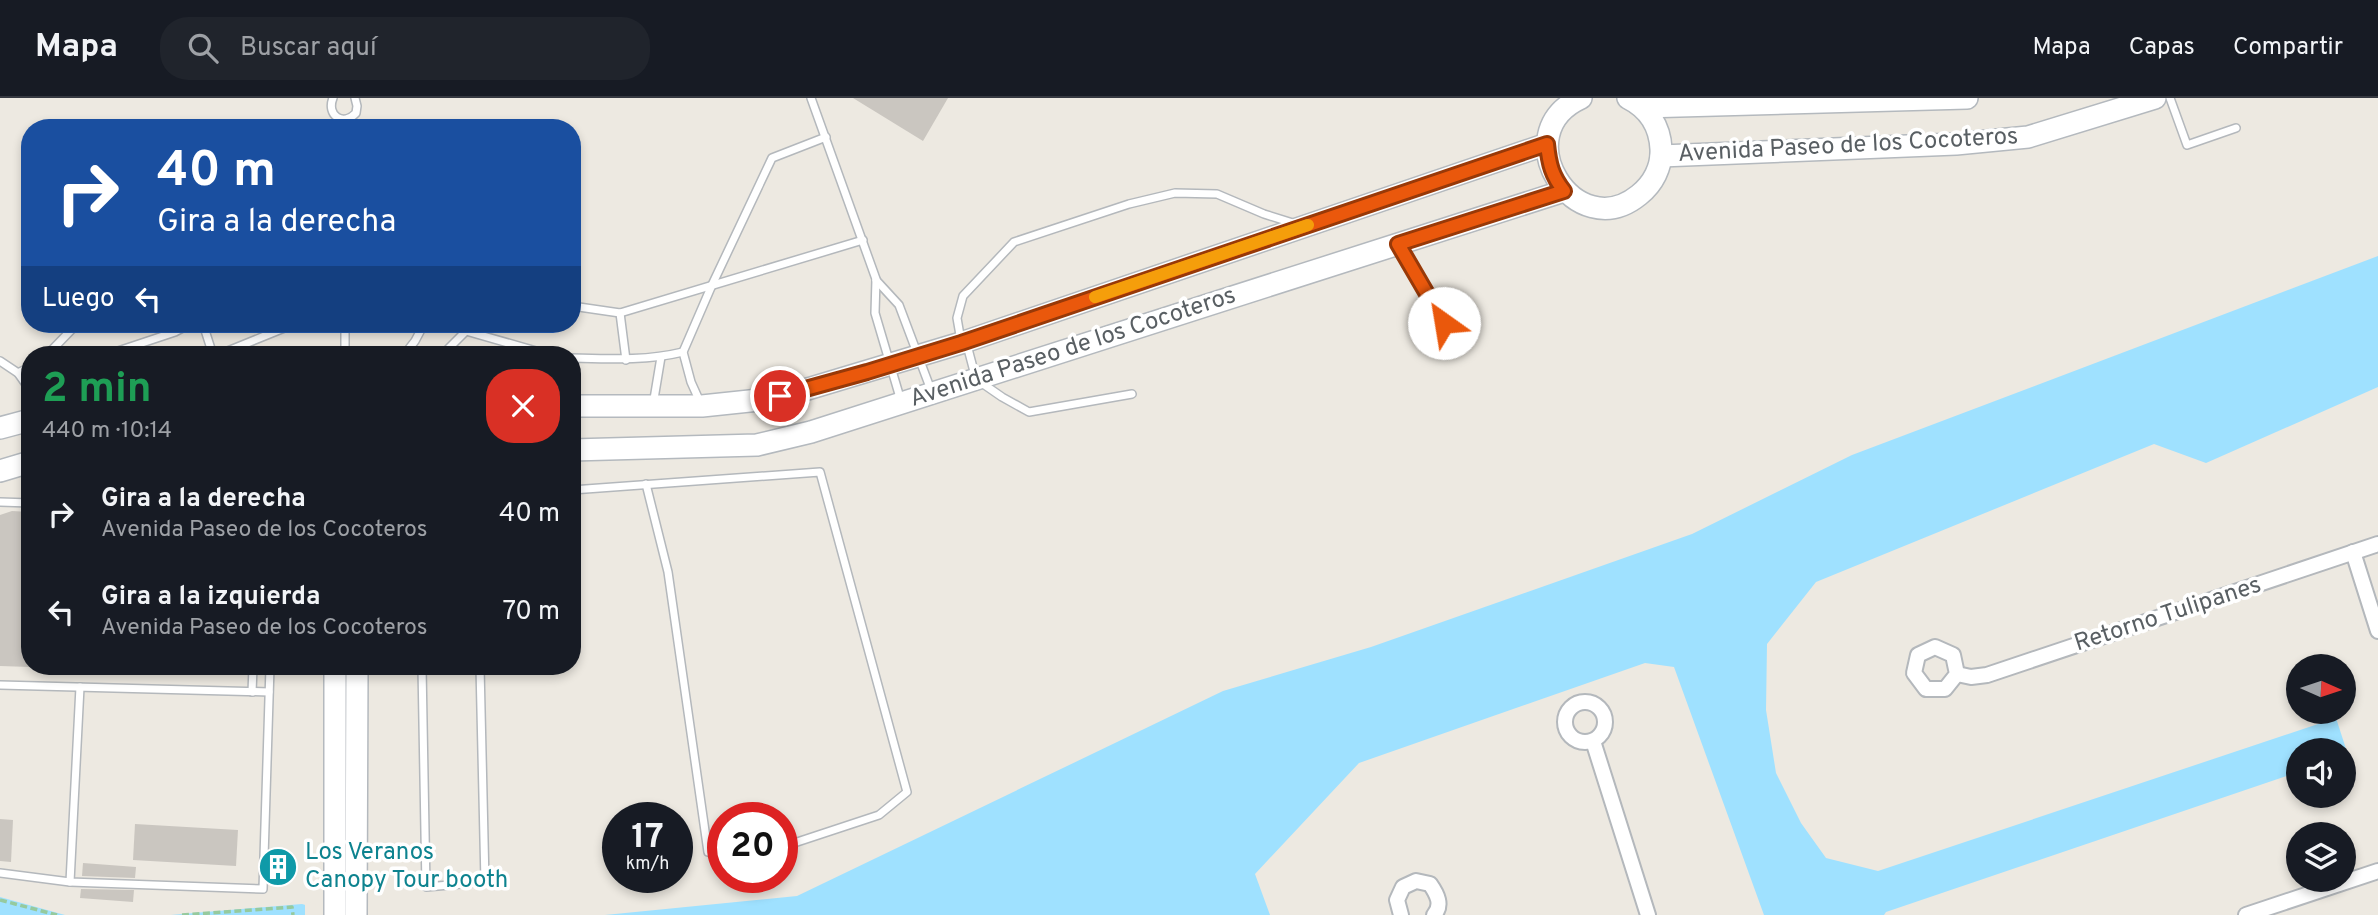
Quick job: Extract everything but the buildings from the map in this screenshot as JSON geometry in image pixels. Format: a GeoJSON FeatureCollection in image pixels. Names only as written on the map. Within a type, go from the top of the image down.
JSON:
{"type":"FeatureCollection","features":[{"type":"Feature","properties":{"kind":"street"},"geometry":{"type":"LineString","coordinates":[[1564,191],[1554,178],[1547,144],[1561,104],[1581,98]]}},
{"type":"Feature","properties":{"kind":"street","name":"Avenida Paseo de los Cocoteros"},"geometry":{"type":"LineString","coordinates":[[1635,103],[1967,98]]}},
{"type":"Feature","properties":{"kind":"street","name":"Avenida Paseo de los Cocoteros"},"geometry":{"type":"LineString","coordinates":[[1661,156],[1955,144],[2028,137],[2155,98]]}},
{"type":"Feature","properties":{"kind":"street","name":"Avenida Paseo de los Cocoteros"},"geometry":{"type":"LineString","coordinates":[[581,450],[757,444],[811,432],[1564,191],[1579,202],[1597,208],[1615,207],[1633,201],[1647,189],[1657,173],[1661,156],[1654,121],[1635,103]]}},
{"type":"Feature","properties":{"kind":"street","name":"Avenida Paseo de los Cocoteros"},"geometry":{"type":"LineString","coordinates":[[581,406],[702,406],[758,400],[801,391],[963,342],[1547,144]]}},
{"type":"Feature","properties":{"kind":"street"},"geometry":{"type":"LineString","coordinates":[[0,428],[21,422]]}},
{"type":"Feature","properties":{"kind":"street"},"geometry":{"type":"LineString","coordinates":[[0,471],[21,465]]}},
{"type":"Feature","properties":{"kind":"street","name":"Retorno Tulipanes"},"geometry":{"type":"LineString","coordinates":[[1957,674],[1971,677],[1987,675],[2378,544]]}},
{"type":"Feature","properties":{"kind":"street"},"geometry":{"type":"LineString","coordinates":[[2353,552],[2378,631]]}},
{"type":"Feature","properties":{"kind":"street"},"geometry":{"type":"LineString","coordinates":[[335,675],[345,870],[356,915]]}},
{"type":"Feature","properties":{"kind":"street"},"geometry":{"type":"LineString","coordinates":[[335,915],[345,870],[357,675]]}},
{"type":"Feature","properties":{"kind":"street"},"geometry":{"type":"LineString","coordinates":[[1592,741],[1648,915]]}},
{"type":"Feature","properties":{"kind":"street"},"geometry":{"type":"LineString","coordinates":[[2246,915],[2378,872]]}},
{"type":"Feature","properties":{"kind":"street"},"geometry":{"type":"LineString","coordinates":[[1401,915],[1397,900],[1403,887],[1416,881],[1430,884],[1439,896],[1438,911],[1434,915]]}},
{"type":"Feature","properties":{"kind":"lane"},"geometry":{"type":"LineString","coordinates":[[333,98],[330,106],[340,119]]}},
{"type":"Feature","properties":{"kind":"lane"},"geometry":{"type":"LineString","coordinates":[[352,119],[358,106],[355,98]]}},
{"type":"Feature","properties":{"kind":"lane"},"geometry":{"type":"LineString","coordinates":[[811,98],[876,279],[876,313],[901,403]]}},
{"type":"Feature","properties":{"kind":"lane"},"geometry":{"type":"LineString","coordinates":[[2171,98],[2187,145],[2236,128]]}},
{"type":"Feature","properties":{"kind":"lane"},"geometry":{"type":"LineString","coordinates":[[702,406],[691,382],[683,352],[712,285],[772,158],[826,137]]}},
{"type":"Feature","properties":{"kind":"lane"},"geometry":{"type":"LineString","coordinates":[[1132,394],[1029,412],[1002,397],[976,379],[957,318],[963,296],[1014,242],[1129,204],[1175,194],[1217,194],[1303,227]]}},
{"type":"Feature","properties":{"kind":"lane"},"geometry":{"type":"LineString","coordinates":[[581,307],[620,313],[863,240]]}},
{"type":"Feature","properties":{"kind":"lane"},"geometry":{"type":"LineString","coordinates":[[1398,244],[1444,323]]}},
{"type":"Feature","properties":{"kind":"lane"},"geometry":{"type":"LineString","coordinates":[[876,279],[899,305],[932,394]]}},
{"type":"Feature","properties":{"kind":"lane"},"geometry":{"type":"LineString","coordinates":[[620,313],[626,360]]}},
{"type":"Feature","properties":{"kind":"lane"},"geometry":{"type":"LineString","coordinates":[[56,346],[69,333]]}},
{"type":"Feature","properties":{"kind":"lane"},"geometry":{"type":"LineString","coordinates":[[129,346],[161,333]]}},
{"type":"Feature","properties":{"kind":"lane"},"geometry":{"type":"LineString","coordinates":[[238,346],[271,333]]}},
{"type":"Feature","properties":{"kind":"lane"},"geometry":{"type":"LineString","coordinates":[[451,346],[464,333]]}},
{"type":"Feature","properties":{"kind":"lane"},"geometry":{"type":"LineString","coordinates":[[473,333],[518,346]]}},
{"type":"Feature","properties":{"kind":"lane"},"geometry":{"type":"LineString","coordinates":[[581,358],[626,360],[683,352]]}},
{"type":"Feature","properties":{"kind":"lane"},"geometry":{"type":"LineString","coordinates":[[653,405],[661,357]]}},
{"type":"Feature","properties":{"kind":"lane"},"geometry":{"type":"LineString","coordinates":[[0,360],[21,376]]}},
{"type":"Feature","properties":{"kind":"lane"},"geometry":{"type":"LineString","coordinates":[[581,489],[820,472],[907,792],[879,815],[798,842]]}},
{"type":"Feature","properties":{"kind":"lane"},"geometry":{"type":"LineString","coordinates":[[646,484],[668,572],[707,845]]}},
{"type":"Feature","properties":{"kind":"lane"},"geometry":{"type":"LineString","coordinates":[[0,502],[21,503]]}},
{"type":"Feature","properties":{"kind":"lane"},"geometry":{"type":"LineString","coordinates":[[252,692],[253,675]]}},
{"type":"Feature","properties":{"kind":"lane"},"geometry":{"type":"LineString","coordinates":[[0,873],[70,882],[263,889],[270,675]]}},
{"type":"Feature","properties":{"kind":"lane"},"geometry":{"type":"LineString","coordinates":[[422,675],[426,887],[485,882],[480,675]]}},
{"type":"Feature","properties":{"kind":"lane"},"geometry":{"type":"LineString","coordinates":[[0,685],[269,692]]}},
{"type":"Feature","properties":{"kind":"lane"},"geometry":{"type":"LineString","coordinates":[[70,882],[80,687]]}},
{"type":"Feature","properties":{"kind":"path"},"geometry":{"type":"LineString","coordinates":[[0,900],[57,915]]}},
{"type":"Feature","properties":{"kind":"path"},"geometry":{"type":"LineString","coordinates":[[182,915],[292,906],[293,915]]}},
{"type":"Feature","properties":{"kind":"water"},"geometry":{"type":"Polygon","coordinates":[[[2378,256],[2378,387],[2206,463],[2154,444],[1816,582],[1767,644],[1766,710],[1776,773],[1801,823],[1826,858],[1878,871],[2318,724],[2338,724],[2342,738],[2286,738],[2286,776],[1886,912],[1884,915],[1764,915],[1674,667],[1645,663],[1359,763],[1255,874],[1270,915],[605,915],[797,896],[1223,691],[1371,647],[1692,534],[1852,455],[2378,256]]]}},
{"type":"Feature","properties":{"kind":"water"},"geometry":{"type":"Polygon","coordinates":[[[0,897],[65,915],[0,915],[0,897]]]}},
{"type":"Feature","properties":{"kind":"water"},"geometry":{"type":"Polygon","coordinates":[[[302,904],[340,915],[171,915],[302,904]]]}},
{"type":"Feature","properties":{"kind":"pier"},"geometry":{"type":"Polygon","coordinates":[[[305,901],[342,912],[344,915],[305,915],[305,901]]]}},
{"type":"Feature","properties":{"kind":"slow traffic"},"geometry":{"type":"LineString","coordinates":[[1095,297],[1308,225]]}},
{"type":"Feature","properties":{"kind":"place","name":"Los Veranos Canopy Tour booth"},"geometry":{"type":"Point","coordinates":[278,867]}},
{"type":"Feature","properties":{"kind":"route"},"geometry":{"type":"LineString","coordinates":[[780,396],[961,343],[1547,144],[1554,178],[1564,191],[1398,244],[1444,323]]}}]}
